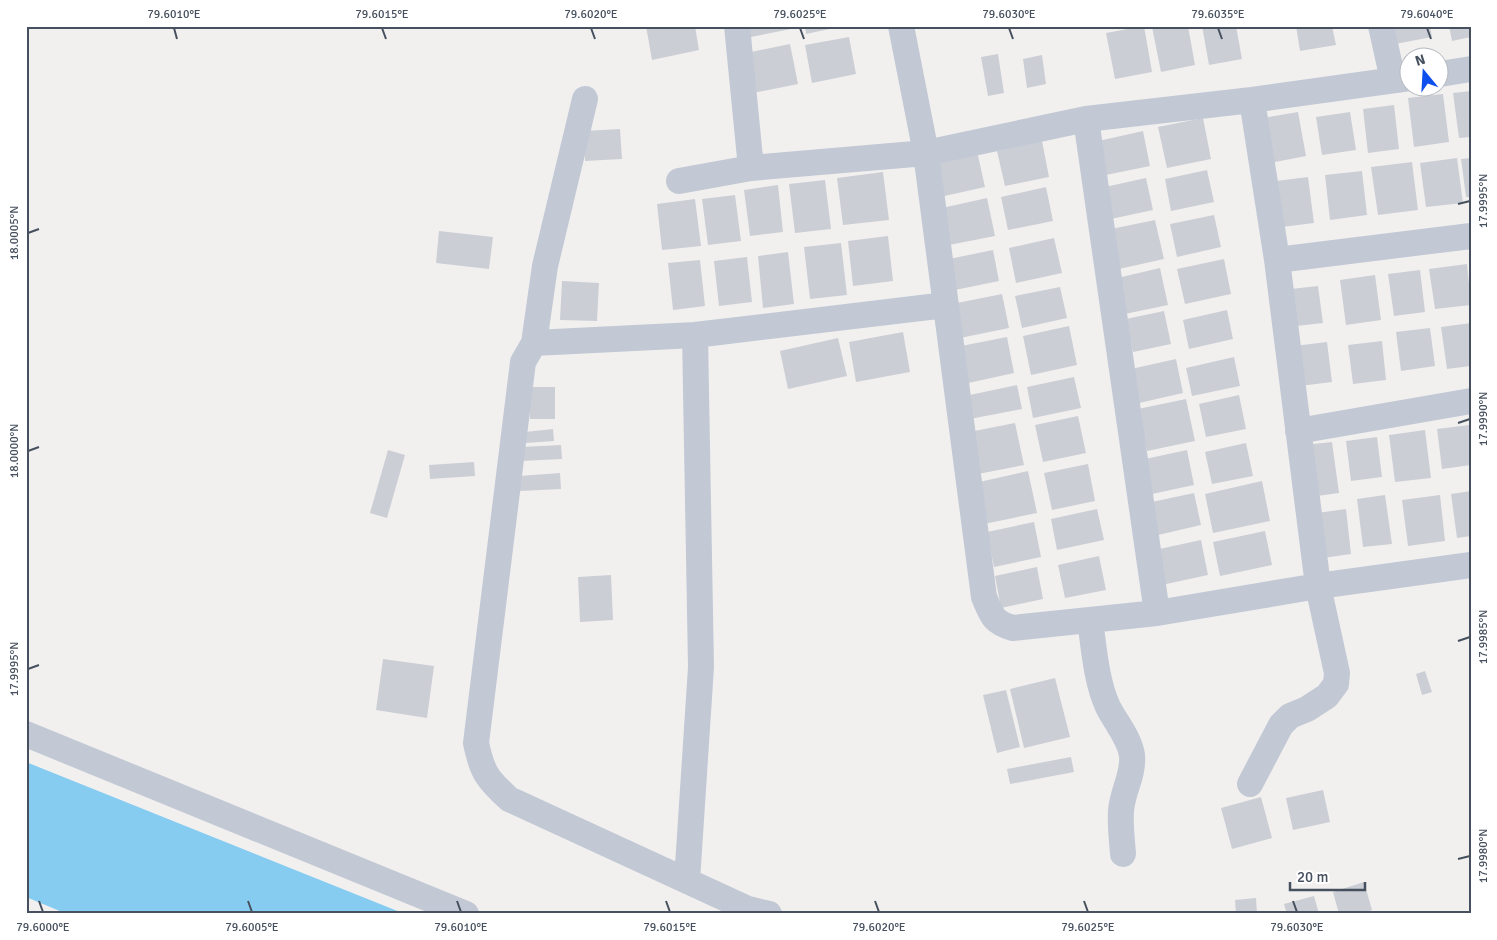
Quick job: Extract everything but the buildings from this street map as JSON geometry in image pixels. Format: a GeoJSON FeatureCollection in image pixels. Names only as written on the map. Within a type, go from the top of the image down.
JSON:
{"type":"FeatureCollection","features":[{"type":"Feature","properties":{"kind":"street"},"geometry":{"type":"LineString","coordinates":[[737,26],[751,168]]}},
{"type":"Feature","properties":{"kind":"street"},"geometry":{"type":"LineString","coordinates":[[901,26],[926,153],[984,597],[990,611],[999,623],[1013,628],[1157,613],[1318,586],[1471,565]]}},
{"type":"Feature","properties":{"kind":"street"},"geometry":{"type":"LineString","coordinates":[[1381,26],[1400,76]]}},
{"type":"Feature","properties":{"kind":"street"},"geometry":{"type":"LineString","coordinates":[[1450,72],[1471,69]]}},
{"type":"Feature","properties":{"kind":"street"},"geometry":{"type":"LineString","coordinates":[[679,181],[751,168],[926,153],[1086,119],[1252,100],[1400,79]]}},
{"type":"Feature","properties":{"kind":"street"},"geometry":{"type":"LineString","coordinates":[[585,99],[545,266],[534,344],[523,362],[476,743],[480,762],[489,781],[509,799],[748,909],[769,914]]}},
{"type":"Feature","properties":{"kind":"street"},"geometry":{"type":"LineString","coordinates":[[1250,784],[1281,725],[1290,716],[1308,709],[1327,696],[1336,684],[1337,673],[1318,586],[1277,260],[1252,100]]}},
{"type":"Feature","properties":{"kind":"street"},"geometry":{"type":"LineString","coordinates":[[1086,119],[1157,613]]}},
{"type":"Feature","properties":{"kind":"street"},"geometry":{"type":"LineString","coordinates":[[1277,260],[1471,236]]}},
{"type":"Feature","properties":{"kind":"street"},"geometry":{"type":"LineString","coordinates":[[534,344],[695,335],[946,305]]}},
{"type":"Feature","properties":{"kind":"street"},"geometry":{"type":"LineString","coordinates":[[687,881],[701,667],[695,335]]}},
{"type":"Feature","properties":{"kind":"street"},"geometry":{"type":"LineString","coordinates":[[1298,431],[1471,401]]}},
{"type":"Feature","properties":{"kind":"street"},"geometry":{"type":"LineString","coordinates":[[1090,620],[1102,690],[1108,707],[1130,745],[1132,758],[1130,778],[1124,793],[1121,812],[1123,854]]}},
{"type":"Feature","properties":{"kind":"street"},"geometry":{"type":"LineString","coordinates":[[26,734],[466,914]]}},
{"type":"Feature","properties":{"kind":"water"},"geometry":{"type":"Polygon","coordinates":[[[26,762],[405,914],[67,914],[26,897],[26,762]]]}}]}
